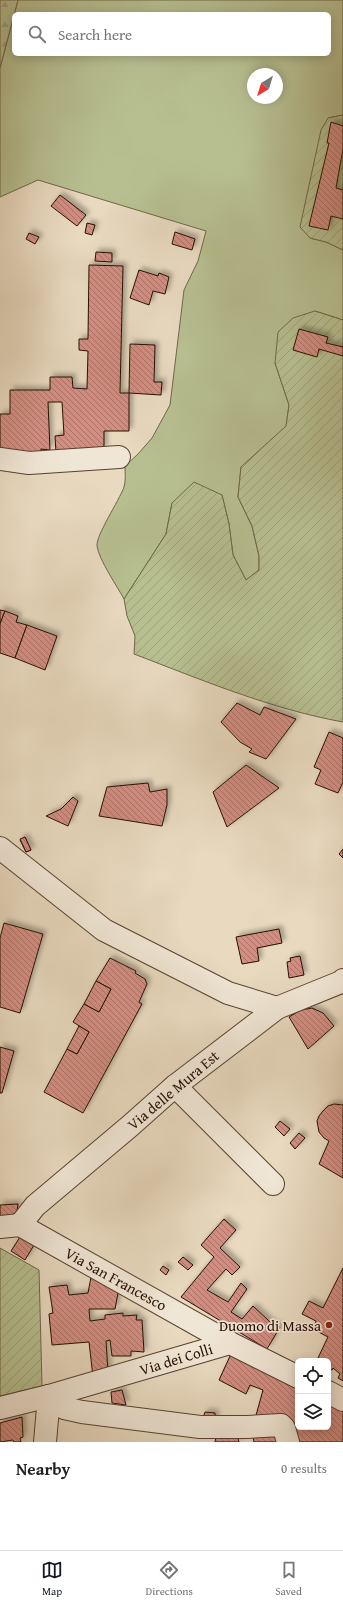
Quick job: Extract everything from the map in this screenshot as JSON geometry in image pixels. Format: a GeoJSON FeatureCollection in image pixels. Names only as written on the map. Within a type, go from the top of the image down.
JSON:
{"type":"FeatureCollection","features":[{"type":"Feature","properties":{"kind":"street"},"geometry":{"type":"LineString","coordinates":[[0,459],[29,463],[119,457]]}},
{"type":"Feature","properties":{"kind":"street"},"geometry":{"type":"LineString","coordinates":[[0,848],[104,930],[228,993],[277,1008]]}},
{"type":"Feature","properties":{"kind":"street","name":"Via delle Mura Est"},"geometry":{"type":"LineString","coordinates":[[10,1226],[130,1126],[175,1086],[277,1008],[342,982]]}},
{"type":"Feature","properties":{"kind":"street"},"geometry":{"type":"LineString","coordinates":[[175,1086],[273,1184]]}},
{"type":"Feature","properties":{"kind":"street","name":"Via San Francesco"},"geometry":{"type":"LineString","coordinates":[[10,1226],[230,1343]]}},
{"type":"Feature","properties":{"kind":"street","name":"Via dei Colli"},"geometry":{"type":"LineString","coordinates":[[0,1408],[49,1396],[230,1343],[295,1376]]}},
{"type":"Feature","properties":{"kind":"street"},"geometry":{"type":"LineString","coordinates":[[331,1394],[343,1400]]}},
{"type":"Feature","properties":{"kind":"street"},"geometry":{"type":"LineString","coordinates":[[45,1442],[49,1396]]}},
{"type":"Feature","properties":{"kind":"street"},"geometry":{"type":"LineString","coordinates":[[49,1396],[64,1408],[82,1412],[200,1427],[282,1425],[288,1442]]}},
{"type":"Feature","properties":{"kind":"green space"},"geometry":{"type":"Polygon","coordinates":[[[0,0],[18,0],[15,12],[12,12],[12,23],[0,68],[0,0]]]}},
{"type":"Feature","properties":{"kind":"green space"},"geometry":{"type":"Polygon","coordinates":[[[18,0],[343,0],[343,115],[328,118],[310,238],[326,242],[343,250],[343,320],[315,311],[275,363],[289,405],[286,427],[241,467],[238,497],[252,526],[259,556],[259,570],[246,580],[233,555],[229,524],[222,495],[172,503],[166,534],[124,599],[101,558],[97,546],[100,534],[124,487],[125,466],[152,438],[170,405],[184,290],[198,261],[206,231],[38,180],[0,197],[0,68],[12,23],[12,56],[331,56],[331,12],[15,12],[18,0]]]}},
{"type":"Feature","properties":{"kind":"green space"},"geometry":{"type":"Polygon","coordinates":[[[343,115],[343,250],[326,242],[310,238],[300,227],[321,130],[328,118],[343,115]]]}},
{"type":"Feature","properties":{"kind":"green space"},"geometry":{"type":"Polygon","coordinates":[[[315,311],[343,320],[343,722],[290,710],[263,702],[211,684],[134,654],[135,636],[127,616],[124,599],[166,534],[172,503],[194,482],[222,495],[229,524],[233,555],[246,580],[259,570],[259,556],[252,526],[238,497],[241,467],[286,426],[289,405],[275,363],[278,332],[293,318],[315,311]]]}},
{"type":"Feature","properties":{"kind":"green space"},"geometry":{"type":"Polygon","coordinates":[[[0,1248],[39,1270],[42,1386],[0,1396],[0,1248]]]}},
{"type":"Feature","properties":{"kind":"building"},"geometry":{"type":"Polygon","coordinates":[[[331,122],[343,126],[343,149],[336,188],[343,190],[343,219],[331,216],[328,230],[309,226],[329,143],[327,143],[331,122]]]}},
{"type":"Feature","properties":{"kind":"building"},"geometry":{"type":"Polygon","coordinates":[[[60,195],[86,215],[77,226],[51,206],[60,195]]]}},
{"type":"Feature","properties":{"kind":"building"},"geometry":{"type":"Polygon","coordinates":[[[87,223],[95,225],[92,235],[85,233],[87,223]]]}},
{"type":"Feature","properties":{"kind":"building"},"geometry":{"type":"Polygon","coordinates":[[[175,232],[195,239],[192,250],[172,244],[175,232]]]}},
{"type":"Feature","properties":{"kind":"building"},"geometry":{"type":"Polygon","coordinates":[[[29,233],[39,237],[35,244],[26,239],[29,233]]]}},
{"type":"Feature","properties":{"kind":"building"},"geometry":{"type":"Polygon","coordinates":[[[96,252],[112,253],[112,262],[95,261],[96,252]]]}},
{"type":"Feature","properties":{"kind":"building"},"geometry":{"type":"Polygon","coordinates":[[[89,265],[123,266],[120,393],[129,393],[129,431],[104,431],[104,449],[56,453],[55,436],[64,435],[62,402],[48,402],[50,450],[41,449],[41,454],[0,453],[0,414],[10,414],[10,390],[50,390],[50,377],[72,377],[73,388],[87,389],[88,351],[79,350],[79,339],[88,339],[89,265]]]}},
{"type":"Feature","properties":{"kind":"building"},"geometry":{"type":"Polygon","coordinates":[[[139,270],[158,276],[159,273],[169,277],[165,294],[153,291],[149,305],[130,298],[139,270]]]}},
{"type":"Feature","properties":{"kind":"building"},"geometry":{"type":"Polygon","coordinates":[[[299,329],[328,337],[326,343],[343,347],[343,356],[319,349],[317,357],[293,350],[299,329]]]}},
{"type":"Feature","properties":{"kind":"building"},"geometry":{"type":"Polygon","coordinates":[[[130,344],[155,345],[154,382],[162,382],[161,395],[129,393],[130,344]]]}},
{"type":"Feature","properties":{"kind":"building"},"geometry":{"type":"Polygon","coordinates":[[[0,610],[5,611],[0,624],[0,610]]]}},
{"type":"Feature","properties":{"kind":"building"},"geometry":{"type":"Polygon","coordinates":[[[5,611],[18,616],[16,622],[27,625],[15,658],[0,653],[0,624],[5,611]]]}},
{"type":"Feature","properties":{"kind":"building"},"geometry":{"type":"Polygon","coordinates":[[[27,625],[57,636],[45,670],[15,658],[27,625]]]}},
{"type":"Feature","properties":{"kind":"building"},"geometry":{"type":"Polygon","coordinates":[[[237,703],[260,715],[264,707],[296,719],[266,759],[249,752],[252,749],[240,742],[221,722],[237,703]]]}},
{"type":"Feature","properties":{"kind":"building"},"geometry":{"type":"Polygon","coordinates":[[[329,732],[343,738],[343,782],[338,793],[315,784],[321,770],[314,767],[329,732]]]}},
{"type":"Feature","properties":{"kind":"building"},"geometry":{"type":"Polygon","coordinates":[[[246,765],[279,788],[227,827],[213,792],[246,765]]]}},
{"type":"Feature","properties":{"kind":"building"},"geometry":{"type":"Polygon","coordinates":[[[148,783],[150,792],[167,789],[167,805],[162,826],[99,816],[107,787],[148,783]]]}},
{"type":"Feature","properties":{"kind":"building"},"geometry":{"type":"Polygon","coordinates":[[[73,797],[78,801],[68,826],[46,816],[61,809],[73,797]]]}},
{"type":"Feature","properties":{"kind":"building"},"geometry":{"type":"Polygon","coordinates":[[[25,837],[31,850],[26,852],[20,840],[25,837]]]}},
{"type":"Feature","properties":{"kind":"building"},"geometry":{"type":"Polygon","coordinates":[[[25,837],[31,850],[26,852],[20,839],[25,837]]]}},
{"type":"Feature","properties":{"kind":"building"},"geometry":{"type":"Polygon","coordinates":[[[343,849],[343,858],[339,854],[343,849]]]}},
{"type":"Feature","properties":{"kind":"building"},"geometry":{"type":"Polygon","coordinates":[[[4,923],[43,934],[20,1013],[0,1007],[0,938],[4,923]]]}},
{"type":"Feature","properties":{"kind":"building"},"geometry":{"type":"Polygon","coordinates":[[[279,929],[282,943],[257,948],[259,961],[242,964],[236,937],[279,929]]]}},
{"type":"Feature","properties":{"kind":"building"},"geometry":{"type":"Polygon","coordinates":[[[300,956],[304,975],[289,978],[287,962],[291,961],[290,958],[300,956]]]}},
{"type":"Feature","properties":{"kind":"building"},"geometry":{"type":"Polygon","coordinates":[[[110,958],[136,971],[135,973],[145,979],[147,984],[139,1002],[142,1004],[83,1113],[44,1092],[67,1049],[77,1054],[89,1032],[73,1022],[84,1004],[99,1012],[111,989],[96,981],[110,958]]]}},
{"type":"Feature","properties":{"kind":"building"},"geometry":{"type":"Polygon","coordinates":[[[96,981],[111,989],[99,1012],[84,1004],[96,981]]]}},
{"type":"Feature","properties":{"kind":"building"},"geometry":{"type":"Polygon","coordinates":[[[312,1008],[323,1013],[334,1026],[308,1049],[289,1017],[301,1010],[312,1008]]]}},
{"type":"Feature","properties":{"kind":"building"},"geometry":{"type":"Polygon","coordinates":[[[79,1026],[89,1032],[77,1054],[67,1049],[79,1026]]]}},
{"type":"Feature","properties":{"kind":"building"},"geometry":{"type":"Polygon","coordinates":[[[0,1047],[14,1051],[2,1093],[0,1093],[0,1047]]]}},
{"type":"Feature","properties":{"kind":"building"},"geometry":{"type":"Polygon","coordinates":[[[334,1104],[343,1105],[343,1178],[319,1164],[329,1141],[319,1132],[317,1121],[319,1116],[328,1106],[334,1104]]]}},
{"type":"Feature","properties":{"kind":"building"},"geometry":{"type":"Polygon","coordinates":[[[280,1121],[290,1129],[284,1136],[275,1127],[280,1121]]]}},
{"type":"Feature","properties":{"kind":"building"},"geometry":{"type":"Polygon","coordinates":[[[299,1133],[305,1138],[295,1149],[290,1143],[299,1133]]]}},
{"type":"Feature","properties":{"kind":"building"},"geometry":{"type":"Polygon","coordinates":[[[18,1204],[16,1218],[0,1220],[0,1205],[18,1204]]]}},
{"type":"Feature","properties":{"kind":"building"},"geometry":{"type":"Polygon","coordinates":[[[224,1219],[236,1230],[220,1248],[240,1267],[232,1275],[226,1269],[207,1290],[228,1302],[241,1283],[247,1289],[231,1312],[242,1319],[253,1306],[270,1322],[280,1327],[267,1349],[181,1297],[214,1257],[201,1245],[224,1219]]]}},
{"type":"Feature","properties":{"kind":"building"},"geometry":{"type":"Polygon","coordinates":[[[20,1237],[34,1245],[25,1260],[11,1251],[20,1237]]]}},
{"type":"Feature","properties":{"kind":"building"},"geometry":{"type":"Polygon","coordinates":[[[183,1257],[193,1265],[188,1270],[178,1262],[183,1257]]]}},
{"type":"Feature","properties":{"kind":"building"},"geometry":{"type":"Polygon","coordinates":[[[163,1266],[169,1270],[166,1275],[160,1270],[163,1266]]]}},
{"type":"Feature","properties":{"kind":"building","name":"Duomo di Massa"},"geometry":{"type":"Polygon","coordinates":[[[343,1268],[343,1381],[338,1378],[340,1374],[333,1368],[331,1370],[331,1358],[318,1358],[328,1337],[313,1329],[316,1321],[302,1314],[309,1301],[323,1308],[343,1268]]]}},
{"type":"Feature","properties":{"kind":"building"},"geometry":{"type":"Polygon","coordinates":[[[91,1277],[118,1293],[115,1309],[89,1309],[90,1321],[105,1319],[105,1315],[123,1313],[123,1316],[137,1315],[136,1320],[142,1320],[144,1352],[131,1351],[131,1356],[112,1356],[110,1340],[106,1341],[108,1372],[93,1377],[89,1342],[52,1345],[49,1314],[53,1313],[49,1287],[67,1285],[69,1295],[88,1293],[91,1277]]]}},
{"type":"Feature","properties":{"kind":"building"},"geometry":{"type":"Polygon","coordinates":[[[231,1354],[295,1386],[295,1430],[331,1430],[331,1404],[343,1410],[343,1442],[294,1442],[289,1417],[255,1419],[263,1390],[250,1385],[246,1394],[219,1380],[231,1354]]]}},
{"type":"Feature","properties":{"kind":"building"},"geometry":{"type":"Polygon","coordinates":[[[122,1390],[126,1405],[112,1403],[111,1392],[122,1390]]]}},
{"type":"Feature","properties":{"kind":"building"},"geometry":{"type":"Polygon","coordinates":[[[205,1412],[215,1413],[216,1422],[202,1422],[205,1412]]]}},
{"type":"Feature","properties":{"kind":"building"},"geometry":{"type":"Polygon","coordinates":[[[22,1417],[23,1437],[20,1438],[21,1442],[14,1442],[13,1440],[0,1442],[0,1423],[22,1417]]]}},
{"type":"Feature","properties":{"kind":"building"},"geometry":{"type":"Polygon","coordinates":[[[280,1431],[284,1442],[254,1442],[252,1432],[280,1431]]]}},
{"type":"Feature","properties":{"kind":"building"},"geometry":{"type":"Polygon","coordinates":[[[237,1435],[239,1442],[215,1442],[216,1437],[237,1435]]]}},
{"type":"Feature","properties":{"kind":"place","name":"Duomo di Massa"},"geometry":{"type":"Point","coordinates":[329,1325]}}]}
